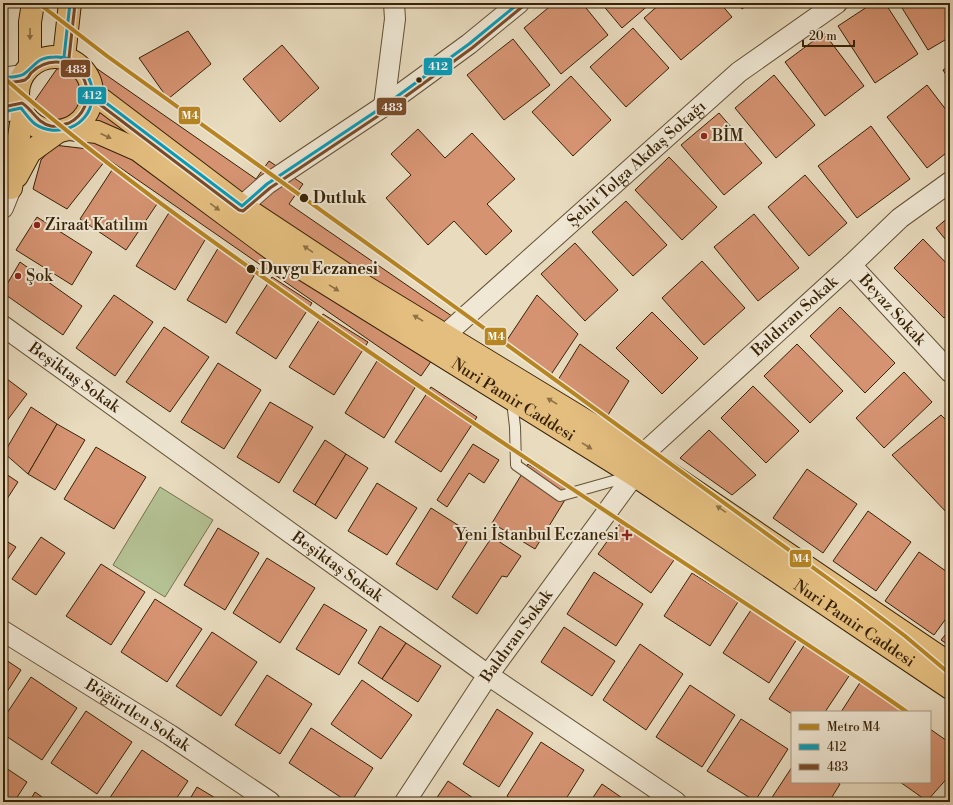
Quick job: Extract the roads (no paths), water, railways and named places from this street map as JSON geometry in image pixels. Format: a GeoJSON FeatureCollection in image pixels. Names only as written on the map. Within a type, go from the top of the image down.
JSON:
{"type":"FeatureCollection","features":[{"type":"Feature","properties":{"kind":"main road"},"geometry":{"type":"LineString","coordinates":[[11,188],[19,73],[33,3]]}},
{"type":"Feature","properties":{"kind":"main road"},"geometry":{"type":"LineString","coordinates":[[64,57],[70,3]]}},
{"type":"Feature","properties":{"kind":"main road"},"geometry":{"type":"LineString","coordinates":[[11,188],[30,152],[64,130],[76,125],[85,116],[91,105],[93,93],[87,74],[81,66],[64,57],[52,56],[40,59],[19,73]]}},
{"type":"Feature","properties":{"kind":"main road","name":"Nuri Pamir Caddesi"},"geometry":{"type":"LineString","coordinates":[[93,93],[242,206],[351,278],[445,335],[638,465],[950,664]]}},
{"type":"Feature","properties":{"kind":"main road"},"geometry":{"type":"LineString","coordinates":[[16,111],[46,131],[64,130]]}},
{"type":"Feature","properties":{"kind":"main road","name":"Nuri Pamir Caddesi"},"geometry":{"type":"LineString","coordinates":[[64,130],[97,132],[138,150],[277,253],[511,399],[638,465],[950,688]]}},
{"type":"Feature","properties":{"kind":"street"},"geometry":{"type":"LineString","coordinates":[[384,106],[395,19],[394,3]]}},
{"type":"Feature","properties":{"kind":"street"},"geometry":{"type":"LineString","coordinates":[[242,206],[267,184],[384,106],[469,44],[519,3]]}},
{"type":"Feature","properties":{"kind":"street","name":"Şehit Tolga Akdaş Sokağı"},"geometry":{"type":"LineString","coordinates":[[445,335],[739,72],[837,3]]}},
{"type":"Feature","properties":{"kind":"street","name":"Baldıran Sokak"},"geometry":{"type":"LineString","coordinates":[[405,802],[488,675],[638,465],[900,218],[950,182]]}},
{"type":"Feature","properties":{"kind":"street"},"geometry":{"type":"LineString","coordinates":[[3,208],[11,188]]}},
{"type":"Feature","properties":{"kind":"street","name":"Beyaz Sokak"},"geometry":{"type":"LineString","coordinates":[[851,265],[950,372]]}},
{"type":"Feature","properties":{"kind":"street","name":"Beşiktaş Sokak"},"geometry":{"type":"LineString","coordinates":[[3,326],[488,675],[676,802]]}},
{"type":"Feature","properties":{"kind":"street","name":"Böğürtlen Sokak"},"geometry":{"type":"LineString","coordinates":[[3,631],[170,735],[270,802]]}},
{"type":"Feature","properties":{"kind":"lane"},"geometry":{"type":"LineString","coordinates":[[511,399],[516,427],[516,465],[560,496],[638,465]]}},
{"type":"Feature","properties":{"kind":"metro line","name":"M4"},"geometry":{"type":"LineString","coordinates":[[38,3],[107,56],[859,601],[905,636],[950,674]]}},
{"type":"Feature","properties":{"kind":"metro line","name":"M4"},"geometry":{"type":"LineString","coordinates":[[3,77],[41,110],[119,172],[322,319],[523,456],[906,711]]}},
{"type":"Feature","properties":{"kind":"place","name":"BİM"},"geometry":{"type":"Point","coordinates":[704,136]}},
{"type":"Feature","properties":{"kind":"place","name":"Dutluk"},"geometry":{"type":"Point","coordinates":[304,198]}},
{"type":"Feature","properties":{"kind":"place","name":"Ziraat Katılım"},"geometry":{"type":"Point","coordinates":[37,225]}},
{"type":"Feature","properties":{"kind":"place","name":"Duygu Eczanesi"},"geometry":{"type":"Point","coordinates":[251,269]}},
{"type":"Feature","properties":{"kind":"place","name":"Şok"},"geometry":{"type":"Point","coordinates":[18,276]}},
{"type":"Feature","properties":{"kind":"place","name":"Yeni İstanbul Eczanesi"},"geometry":{"type":"Point","coordinates":[627,535]}}]}
